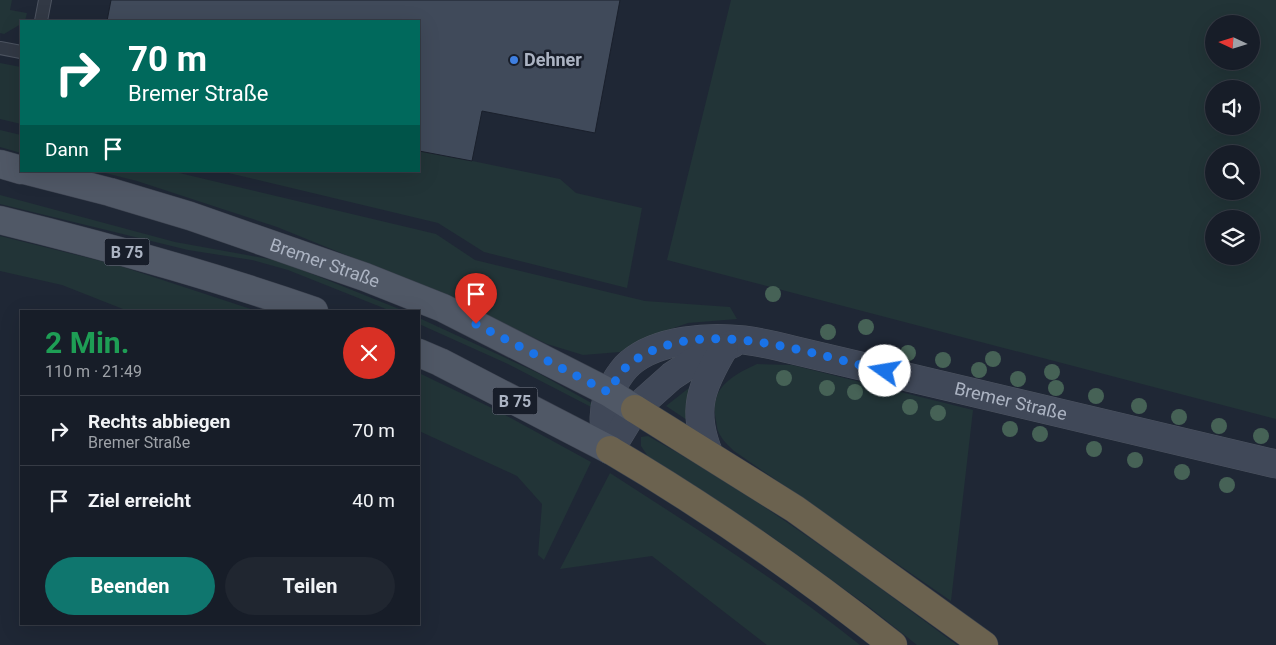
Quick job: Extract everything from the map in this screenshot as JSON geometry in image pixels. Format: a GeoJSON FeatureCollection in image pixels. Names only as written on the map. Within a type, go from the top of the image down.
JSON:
{"type":"FeatureCollection","features":[{"type":"Feature","properties":{"kind":"highway"},"geometry":{"type":"LineString","coordinates":[[635,409],[795,509],[984,645]]}},
{"type":"Feature","properties":{"kind":"highway"},"geometry":{"type":"LineString","coordinates":[[610,450],[687,497],[765,550],[893,645]]}},
{"type":"Feature","properties":{"kind":"main road"},"geometry":{"type":"LineString","coordinates":[[0,164],[20,170]]}},
{"type":"Feature","properties":{"kind":"main road","name":"Bremer Straße"},"geometry":{"type":"LineString","coordinates":[[32,172],[110,192],[190,216],[365,277],[443,308],[608,392],[635,409]]}},
{"type":"Feature","properties":{"kind":"main road","name":"B 75"},"geometry":{"type":"LineString","coordinates":[[0,220],[121,250],[252,289],[311,310]]}},
{"type":"Feature","properties":{"kind":"main road","name":"Bremer Straße"},"geometry":{"type":"LineString","coordinates":[[610,450],[606,439],[605,409],[608,392],[620,374],[630,363],[654,348],[692,340],[793,350],[1276,464]]}},
{"type":"Feature","properties":{"kind":"main road"},"geometry":{"type":"LineString","coordinates":[[610,450],[635,409],[672,376],[701,357],[734,344]]}},
{"type":"Feature","properties":{"kind":"main road"},"geometry":{"type":"LineString","coordinates":[[709,454],[702,438],[700,419],[702,397],[706,380],[734,344]]}},
{"type":"Feature","properties":{"kind":"main road","name":"B 75"},"geometry":{"type":"LineString","coordinates":[[420,353],[610,450]]}},
{"type":"Feature","properties":{"kind":"lane"},"geometry":{"type":"LineString","coordinates":[[41,20],[45,0]]}},
{"type":"Feature","properties":{"kind":"lane"},"geometry":{"type":"LineString","coordinates":[[0,48],[20,52]]}},
{"type":"Feature","properties":{"kind":"shaded area"},"geometry":{"type":"Polygon","coordinates":[[[0,0],[12,0],[10,10],[27,13],[25,20],[20,20],[20,25],[4,34],[0,33],[0,0]]]}},
{"type":"Feature","properties":{"kind":"shaded area"},"geometry":{"type":"Polygon","coordinates":[[[731,0],[1276,0],[1276,419],[667,260],[731,0]]]}},
{"type":"Feature","properties":{"kind":"shaded area"},"geometry":{"type":"Polygon","coordinates":[[[0,63],[20,67],[20,124],[0,119],[0,63]]]}},
{"type":"Feature","properties":{"kind":"shaded area"},"geometry":{"type":"Polygon","coordinates":[[[0,130],[20,135],[20,153],[0,147],[0,130]]]}},
{"type":"Feature","properties":{"kind":"shaded area"},"geometry":{"type":"Polygon","coordinates":[[[420,150],[560,179],[576,193],[642,208],[627,288],[484,252],[438,223],[224,172],[420,172],[420,150]]]}},
{"type":"Feature","properties":{"kind":"shaded area"},"geometry":{"type":"Polygon","coordinates":[[[101,172],[175,172],[436,234],[475,260],[645,301],[730,307],[737,319],[688,323],[645,338],[620,352],[583,355],[547,344],[447,296],[277,227],[137,181],[101,172]]]}},
{"type":"Feature","properties":{"kind":"shaded area"},"geometry":{"type":"Polygon","coordinates":[[[0,195],[175,242],[280,261],[402,310],[388,310],[288,270],[252,260],[188,250],[0,204],[0,195]]]}},
{"type":"Feature","properties":{"kind":"shaded area"},"geometry":{"type":"Polygon","coordinates":[[[0,236],[117,265],[254,310],[125,310],[62,285],[0,271],[0,236]]]}},
{"type":"Feature","properties":{"kind":"shaded area"},"geometry":{"type":"Polygon","coordinates":[[[420,318],[538,373],[595,405],[593,408],[508,364],[420,324],[420,318]]]}},
{"type":"Feature","properties":{"kind":"shaded area"},"geometry":{"type":"Polygon","coordinates":[[[757,364],[792,365],[973,410],[951,601],[734,451],[720,436],[715,410],[719,392],[724,385],[739,373],[757,364]]]}},
{"type":"Feature","properties":{"kind":"shaded area"},"geometry":{"type":"Polygon","coordinates":[[[420,373],[496,410],[591,462],[544,560],[538,555],[542,504],[517,476],[420,431],[420,373]]]}},
{"type":"Feature","properties":{"kind":"shaded area"},"geometry":{"type":"Polygon","coordinates":[[[694,384],[690,422],[666,406],[694,384]]]}},
{"type":"Feature","properties":{"kind":"shaded area"},"geometry":{"type":"Polygon","coordinates":[[[648,436],[728,484],[806,535],[957,645],[917,645],[869,607],[769,535],[649,458],[641,446],[641,437],[648,436]]]}},
{"type":"Feature","properties":{"kind":"shaded area"},"geometry":{"type":"Polygon","coordinates":[[[610,473],[769,577],[860,645],[767,645],[652,556],[560,569],[610,473]]]}},
{"type":"Feature","properties":{"kind":"building","name":"Dehner"},"geometry":{"type":"Polygon","coordinates":[[[111,0],[620,0],[595,133],[482,111],[472,161],[420,151],[420,20],[107,20],[111,0]]]}},
{"type":"Feature","properties":{"kind":"place","name":"Dehner"},"geometry":{"type":"Point","coordinates":[514,60]}},
{"type":"Feature","properties":{"kind":"route"},"geometry":{"type":"LineString","coordinates":[[476,324],[608,392],[630,363],[654,348],[692,340],[743,340],[885,371]]}}]}
